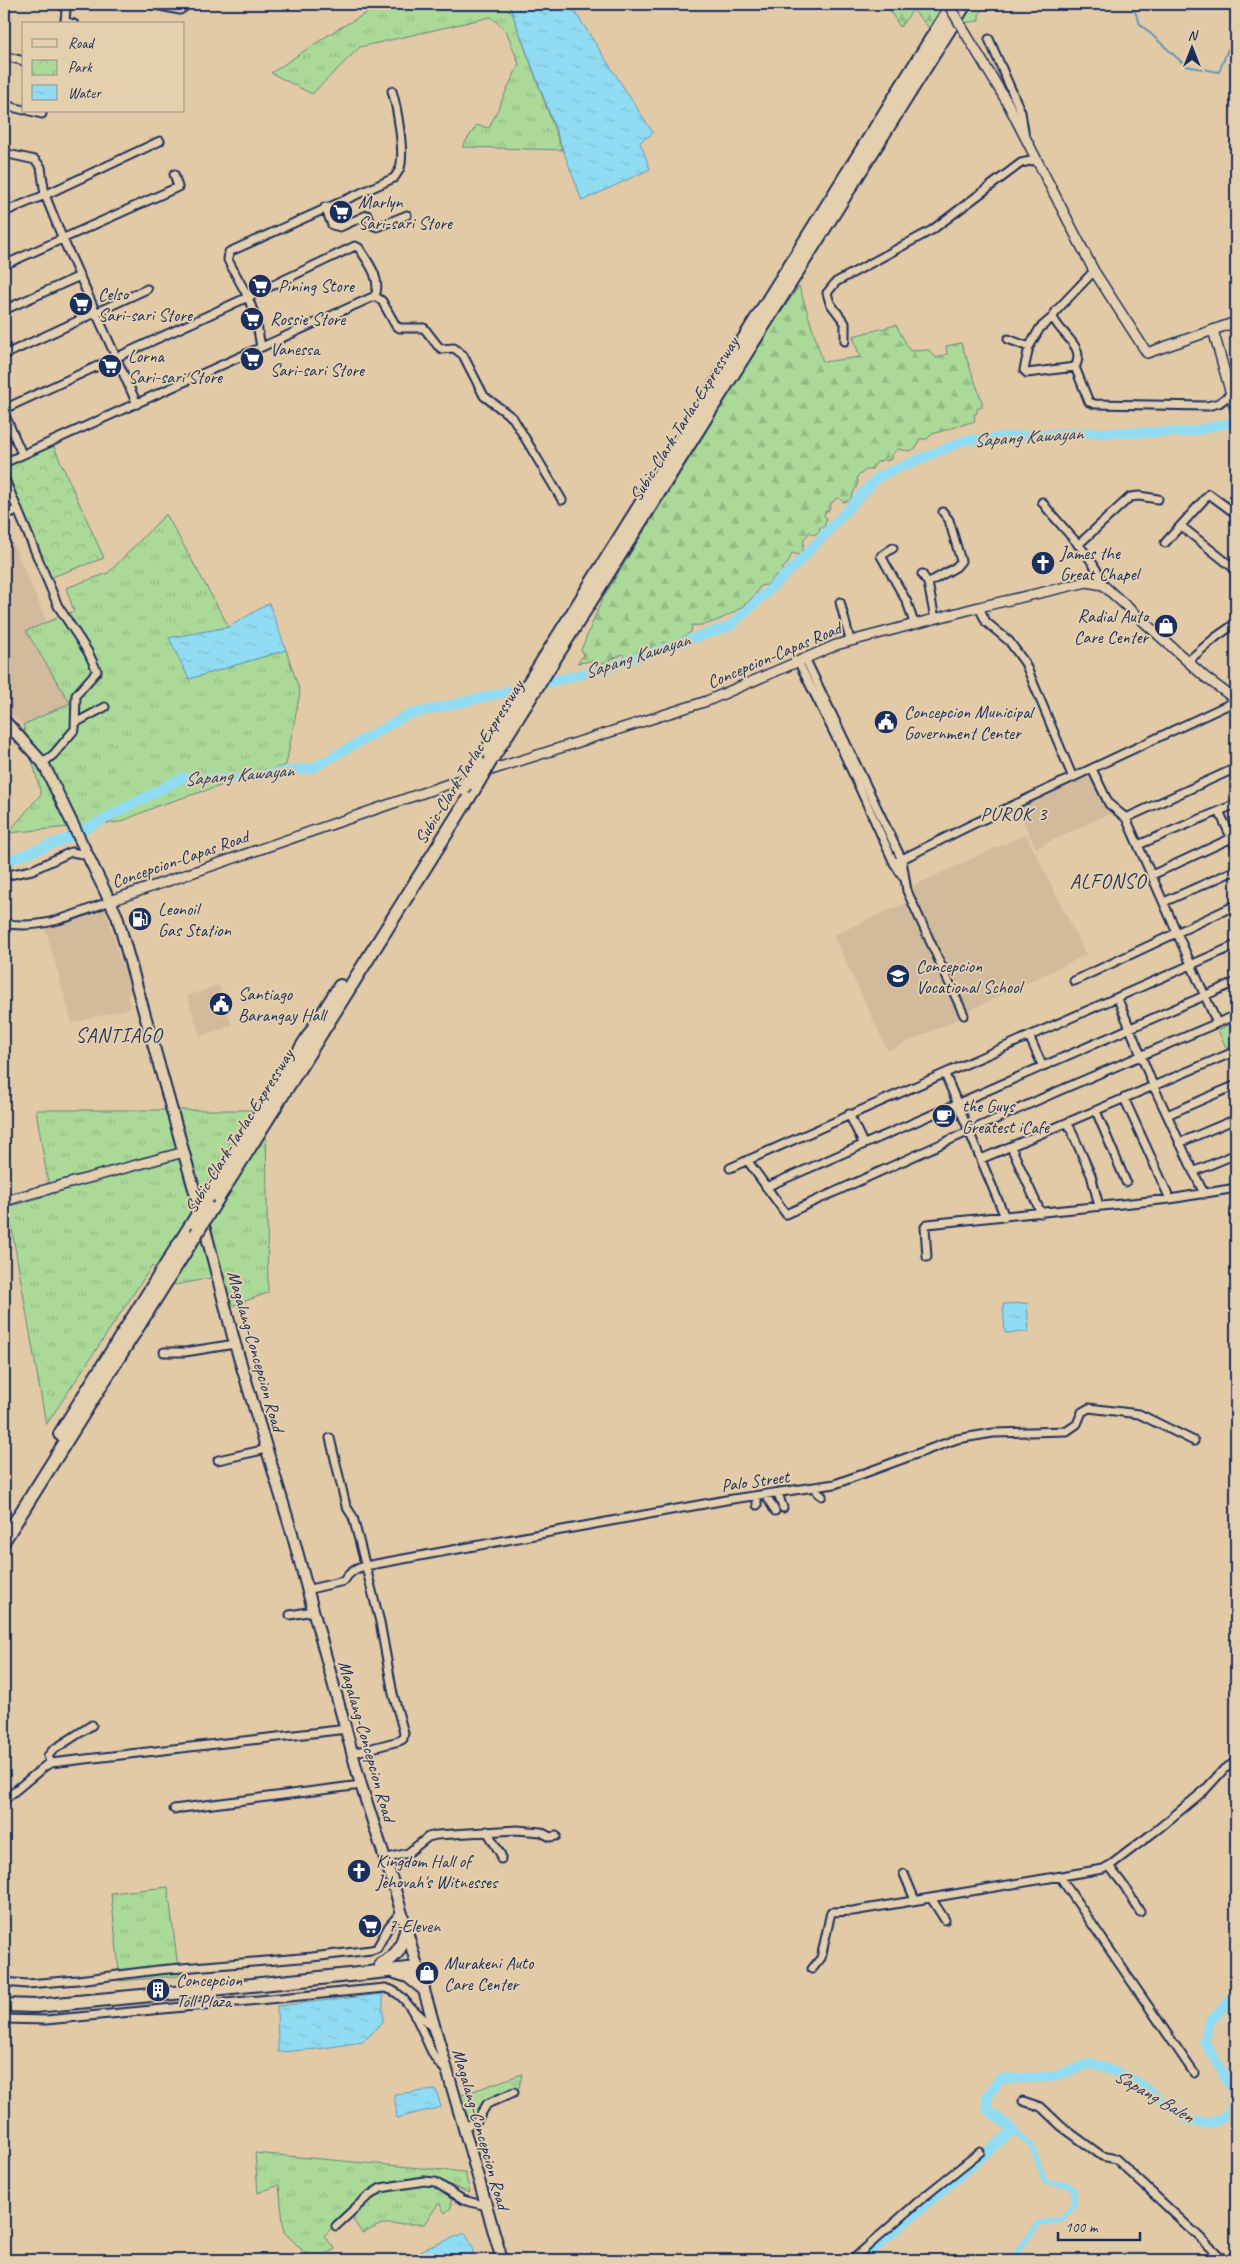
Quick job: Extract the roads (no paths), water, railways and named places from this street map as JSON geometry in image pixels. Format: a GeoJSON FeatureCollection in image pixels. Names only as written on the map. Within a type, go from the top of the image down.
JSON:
{"type":"FeatureCollection","features":[{"type":"Feature","properties":{"kind":"highway","name":"Subic-Clark-Tarlac Expressway"},"geometry":{"type":"LineString","coordinates":[[4,1540],[198,1228],[206,1203],[466,785],[487,764],[503,732],[953,4]]}},
{"type":"Feature","properties":{"kind":"highway","name":"Subic-Clark-Tarlac Expressway"},"geometry":{"type":"LineString","coordinates":[[558,644],[965,4]]}},
{"type":"Feature","properties":{"kind":"highway","name":"Subic-Clark-Tarlac Expressway"},"geometry":{"type":"LineString","coordinates":[[4,1523],[198,1228]]}},
{"type":"Feature","properties":{"kind":"highway"},"geometry":{"type":"LineString","coordinates":[[382,1968],[401,1948],[406,1930]]}},
{"type":"Feature","properties":{"kind":"highway"},"geometry":{"type":"LineString","coordinates":[[4,2005],[35,2006],[158,1990],[416,1964]]}},
{"type":"Feature","properties":{"kind":"highway"},"geometry":{"type":"LineString","coordinates":[[382,1968],[403,1974],[424,1988]]}},
{"type":"Feature","properties":{"kind":"highway"},"geometry":{"type":"LineString","coordinates":[[4,1997],[32,1998],[158,1990]]}},
{"type":"Feature","properties":{"kind":"main road"},"geometry":{"type":"LineString","coordinates":[[948,4],[1025,136],[1035,160],[1094,271],[1147,353],[1236,322]]}},
{"type":"Feature","properties":{"kind":"main road"},"geometry":{"type":"LineString","coordinates":[[1214,330],[1236,412]]}},
{"type":"Feature","properties":{"kind":"main road","name":"Concepcion-Capas Road"},"geometry":{"type":"LineString","coordinates":[[487,764],[708,701],[850,640],[1078,583],[1087,582],[1103,586]]}},
{"type":"Feature","properties":{"kind":"main road"},"geometry":{"type":"LineString","coordinates":[[1103,586],[1236,701]]}},
{"type":"Feature","properties":{"kind":"main road","name":"Concepcion-Capas Road"},"geometry":{"type":"LineString","coordinates":[[4,720],[43,763],[110,901],[466,785]]}},
{"type":"Feature","properties":{"kind":"main road"},"geometry":{"type":"LineString","coordinates":[[110,901],[117,916],[184,1152],[206,1203]]}},
{"type":"Feature","properties":{"kind":"main road"},"geometry":{"type":"LineString","coordinates":[[4,1200],[184,1152]]}},
{"type":"Feature","properties":{"kind":"main road","name":"Magalang-Concepcion Road"},"geometry":{"type":"LineString","coordinates":[[198,1228],[267,1449],[347,1729],[361,1785],[424,1988],[502,2260]]}},
{"type":"Feature","properties":{"kind":"street"},"geometry":{"type":"LineString","coordinates":[[63,4],[66,10],[65,21],[68,22]]}},
{"type":"Feature","properties":{"kind":"street"},"geometry":{"type":"LineString","coordinates":[[150,4],[180,10],[183,8],[183,4]]}},
{"type":"Feature","properties":{"kind":"street"},"geometry":{"type":"LineString","coordinates":[[989,39],[1021,112],[1025,136]]}},
{"type":"Feature","properties":{"kind":"street"},"geometry":{"type":"LineString","coordinates":[[4,56],[22,60]]}},
{"type":"Feature","properties":{"kind":"street"},"geometry":{"type":"LineString","coordinates":[[261,346],[256,319],[248,297],[228,260],[229,252],[394,178],[400,169],[402,157],[397,107],[392,91]]}},
{"type":"Feature","properties":{"kind":"street"},"geometry":{"type":"LineString","coordinates":[[4,104],[22,109]]}},
{"type":"Feature","properties":{"kind":"street"},"geometry":{"type":"LineString","coordinates":[[34,112],[42,114]]}},
{"type":"Feature","properties":{"kind":"street"},"geometry":{"type":"LineString","coordinates":[[4,212],[45,195],[160,141]]}},
{"type":"Feature","properties":{"kind":"street"},"geometry":{"type":"LineString","coordinates":[[4,153],[35,160],[42,167],[45,195],[95,312],[118,357],[137,404]]}},
{"type":"Feature","properties":{"kind":"street"},"geometry":{"type":"LineString","coordinates":[[845,341],[845,323],[830,303],[827,293],[836,282],[932,230],[1021,163],[1035,160]]}},
{"type":"Feature","properties":{"kind":"street"},"geometry":{"type":"LineString","coordinates":[[4,265],[62,237],[178,187],[174,174]]}},
{"type":"Feature","properties":{"kind":"street"},"geometry":{"type":"LineString","coordinates":[[325,208],[332,226],[336,227],[367,216],[372,225],[377,227],[407,215]]}},
{"type":"Feature","properties":{"kind":"street"},"geometry":{"type":"LineString","coordinates":[[4,408],[355,246],[359,248],[370,264],[376,279],[378,288],[375,296],[4,463]]}},
{"type":"Feature","properties":{"kind":"street"},"geometry":{"type":"LineString","coordinates":[[1053,317],[1056,324],[1076,348],[1079,361],[1075,367],[1027,373],[1024,370],[1029,347],[1040,328],[1053,317],[1056,311],[1094,271]]}},
{"type":"Feature","properties":{"kind":"street"},"geometry":{"type":"LineString","coordinates":[[4,310],[80,276]]}},
{"type":"Feature","properties":{"kind":"street"},"geometry":{"type":"LineString","coordinates":[[4,355],[147,289]]}},
{"type":"Feature","properties":{"kind":"street"},"geometry":{"type":"LineString","coordinates":[[375,296],[382,301],[396,326],[400,328],[424,328],[442,349],[454,348],[463,355],[484,396],[513,418],[562,500]]}},
{"type":"Feature","properties":{"kind":"street"},"geometry":{"type":"LineString","coordinates":[[1008,339],[1029,347]]}},
{"type":"Feature","properties":{"kind":"street"},"geometry":{"type":"LineString","coordinates":[[1075,367],[1085,395],[1089,402],[1096,404],[1207,406],[1232,397]]}},
{"type":"Feature","properties":{"kind":"street"},"geometry":{"type":"LineString","coordinates":[[4,413],[22,454]]}},
{"type":"Feature","properties":{"kind":"street"},"geometry":{"type":"LineString","coordinates":[[4,477],[58,606],[96,667],[96,675],[76,695],[77,722],[71,736],[43,763]]}},
{"type":"Feature","properties":{"kind":"street"},"geometry":{"type":"LineString","coordinates":[[1165,543],[1209,494],[1236,514]]}},
{"type":"Feature","properties":{"kind":"street"},"geometry":{"type":"LineString","coordinates":[[1078,545],[1130,497],[1139,496],[1158,499]]}},
{"type":"Feature","properties":{"kind":"street"},"geometry":{"type":"LineString","coordinates":[[1042,502],[1078,545],[1101,577],[1103,586]]}},
{"type":"Feature","properties":{"kind":"street"},"geometry":{"type":"LineString","coordinates":[[4,516],[18,509]]}},
{"type":"Feature","properties":{"kind":"street"},"geometry":{"type":"LineString","coordinates":[[928,583],[956,567],[961,562],[950,520],[943,512]]}},
{"type":"Feature","properties":{"kind":"street"},"geometry":{"type":"LineString","coordinates":[[1181,526],[1236,570]]}},
{"type":"Feature","properties":{"kind":"street"},"geometry":{"type":"LineString","coordinates":[[893,548],[881,556],[907,602],[914,623]]}},
{"type":"Feature","properties":{"kind":"street"},"geometry":{"type":"LineString","coordinates":[[922,574],[928,583],[935,618]]}},
{"type":"Feature","properties":{"kind":"street"},"geometry":{"type":"LineString","coordinates":[[840,602],[850,640]]}},
{"type":"Feature","properties":{"kind":"street"},"geometry":{"type":"LineString","coordinates":[[979,607],[986,622],[1008,641],[1025,663],[1073,778]]}},
{"type":"Feature","properties":{"kind":"street"},"geometry":{"type":"LineString","coordinates":[[1188,661],[1236,622]]}},
{"type":"Feature","properties":{"kind":"street"},"geometry":{"type":"LineString","coordinates":[[801,660],[902,860],[907,891],[964,1015]]}},
{"type":"Feature","properties":{"kind":"street"},"geometry":{"type":"LineString","coordinates":[[801,660],[894,863],[905,879]]}},
{"type":"Feature","properties":{"kind":"street"},"geometry":{"type":"LineString","coordinates":[[894,863],[1236,701]]}},
{"type":"Feature","properties":{"kind":"street"},"geometry":{"type":"LineString","coordinates":[[77,722],[105,707]]}},
{"type":"Feature","properties":{"kind":"street"},"geometry":{"type":"LineString","coordinates":[[1126,818],[1236,768]]}},
{"type":"Feature","properties":{"kind":"street"},"geometry":{"type":"LineString","coordinates":[[1092,770],[1108,804],[1126,818],[1217,1023]]}},
{"type":"Feature","properties":{"kind":"street"},"geometry":{"type":"LineString","coordinates":[[1138,845],[1236,804]]}},
{"type":"Feature","properties":{"kind":"street"},"geometry":{"type":"LineString","coordinates":[[1219,811],[1234,837],[1236,848]]}},
{"type":"Feature","properties":{"kind":"street"},"geometry":{"type":"LineString","coordinates":[[1152,875],[1234,837]]}},
{"type":"Feature","properties":{"kind":"street"},"geometry":{"type":"LineString","coordinates":[[4,876],[32,870],[71,852],[87,852]]}},
{"type":"Feature","properties":{"kind":"street"},"geometry":{"type":"LineString","coordinates":[[1164,902],[1236,870]]}},
{"type":"Feature","properties":{"kind":"street"},"geometry":{"type":"LineString","coordinates":[[4,923],[18,926],[42,923],[80,913],[110,901]]}},
{"type":"Feature","properties":{"kind":"street"},"geometry":{"type":"LineString","coordinates":[[1074,980],[1236,905]]}},
{"type":"Feature","properties":{"kind":"street"},"geometry":{"type":"LineString","coordinates":[[730,1168],[849,1114],[1030,1038],[1236,945]]}},
{"type":"Feature","properties":{"kind":"street"},"geometry":{"type":"LineString","coordinates":[[766,1187],[863,1143],[1043,1067],[1236,982]]}},
{"type":"Feature","properties":{"kind":"street"},"geometry":{"type":"LineString","coordinates":[[1118,999],[1141,1057],[1204,1194]]}},
{"type":"Feature","properties":{"kind":"street"},"geometry":{"type":"LineString","coordinates":[[747,1160],[786,1214],[883,1168],[970,1132],[1056,1092],[1236,1015]]}},
{"type":"Feature","properties":{"kind":"street"},"geometry":{"type":"LineString","coordinates":[[1030,1038],[1043,1067]]}},
{"type":"Feature","properties":{"kind":"street"},"geometry":{"type":"LineString","coordinates":[[981,1159],[1236,1051]]}},
{"type":"Feature","properties":{"kind":"street"},"geometry":{"type":"LineString","coordinates":[[945,1074],[1005,1217]]}},
{"type":"Feature","properties":{"kind":"street"},"geometry":{"type":"LineString","coordinates":[[1167,1114],[1236,1085]]}},
{"type":"Feature","properties":{"kind":"street"},"geometry":{"type":"LineString","coordinates":[[1124,1098],[1170,1198]]}},
{"type":"Feature","properties":{"kind":"street"},"geometry":{"type":"LineString","coordinates":[[1096,1111],[1126,1182]]}},
{"type":"Feature","properties":{"kind":"street"},"geometry":{"type":"LineString","coordinates":[[849,1114],[863,1143]]}},
{"type":"Feature","properties":{"kind":"street"},"geometry":{"type":"LineString","coordinates":[[1179,1143],[1236,1119]]}},
{"type":"Feature","properties":{"kind":"street"},"geometry":{"type":"LineString","coordinates":[[1068,1123],[1091,1174],[1099,1206]]}},
{"type":"Feature","properties":{"kind":"street"},"geometry":{"type":"LineString","coordinates":[[1011,1147],[1041,1213]]}},
{"type":"Feature","properties":{"kind":"street"},"geometry":{"type":"LineString","coordinates":[[1193,1172],[1236,1154]]}},
{"type":"Feature","properties":{"kind":"street"},"geometry":{"type":"LineString","coordinates":[[927,1257],[926,1225],[1204,1194],[1236,1188]]}},
{"type":"Feature","properties":{"kind":"street"},"geometry":{"type":"LineString","coordinates":[[164,1352],[186,1352],[235,1344]]}},
{"type":"Feature","properties":{"kind":"street","name":"Palo Street"},"geometry":{"type":"LineString","coordinates":[[306,1590],[344,1581],[347,1575],[365,1566],[834,1484],[957,1439],[993,1433],[1067,1431],[1077,1424],[1082,1412],[1089,1408],[1139,1414],[1194,1441]]}},
{"type":"Feature","properties":{"kind":"street"},"geometry":{"type":"LineString","coordinates":[[330,1438],[346,1506],[353,1517],[380,1622],[393,1694],[404,1736],[399,1741],[353,1754]]}},
{"type":"Feature","properties":{"kind":"street"},"geometry":{"type":"LineString","coordinates":[[218,1460],[267,1449]]}},
{"type":"Feature","properties":{"kind":"street"},"geometry":{"type":"LineString","coordinates":[[815,1487],[818,1494],[822,1496]]}},
{"type":"Feature","properties":{"kind":"street"},"geometry":{"type":"LineString","coordinates":[[778,1493],[783,1508]]}},
{"type":"Feature","properties":{"kind":"street"},"geometry":{"type":"LineString","coordinates":[[766,1495],[775,1510]]}},
{"type":"Feature","properties":{"kind":"street"},"geometry":{"type":"LineString","coordinates":[[757,1505],[758,1496]]}},
{"type":"Feature","properties":{"kind":"street"},"geometry":{"type":"LineString","coordinates":[[290,1615],[313,1611]]}},
{"type":"Feature","properties":{"kind":"street"},"geometry":{"type":"LineString","coordinates":[[51,1763],[48,1756],[53,1750],[92,1725]]}},
{"type":"Feature","properties":{"kind":"street"},"geometry":{"type":"LineString","coordinates":[[4,1800],[51,1763],[347,1729]]}},
{"type":"Feature","properties":{"kind":"street"},"geometry":{"type":"LineString","coordinates":[[812,1969],[821,1958],[831,1912],[852,1911],[1060,1877],[1094,1871],[1109,1866],[1205,1790],[1224,1769],[1236,1762]]}},
{"type":"Feature","properties":{"kind":"street"},"geometry":{"type":"LineString","coordinates":[[174,1809],[361,1785]]}},
{"type":"Feature","properties":{"kind":"street"},"geometry":{"type":"LineString","coordinates":[[384,1859],[408,1853],[428,1837],[446,1834],[475,1834],[487,1831],[517,1830],[541,1832],[550,1837],[556,1836]]}},
{"type":"Feature","properties":{"kind":"street"},"geometry":{"type":"LineString","coordinates":[[487,1831],[501,1855],[501,1859]]}},
{"type":"Feature","properties":{"kind":"street"},"geometry":{"type":"LineString","coordinates":[[1109,1866],[1125,1887],[1140,1912]]}},
{"type":"Feature","properties":{"kind":"street"},"geometry":{"type":"LineString","coordinates":[[904,1874],[916,1900]]}},
{"type":"Feature","properties":{"kind":"street"},"geometry":{"type":"LineString","coordinates":[[1060,1877],[1194,2073]]}},
{"type":"Feature","properties":{"kind":"street"},"geometry":{"type":"LineString","coordinates":[[931,1898],[945,1920]]}},
{"type":"Feature","properties":{"kind":"street"},"geometry":{"type":"LineString","coordinates":[[4,1982],[27,1984],[70,1981],[158,1970],[371,1950],[377,1948],[389,1926],[401,1912]]}},
{"type":"Feature","properties":{"kind":"street"},"geometry":{"type":"LineString","coordinates":[[4,2019],[46,2020],[376,1988],[390,1990],[436,2030]]}},
{"type":"Feature","properties":{"kind":"street"},"geometry":{"type":"LineString","coordinates":[[408,2005],[434,2058],[448,2073]]}},
{"type":"Feature","properties":{"kind":"street"},"geometry":{"type":"LineString","coordinates":[[464,2128],[477,2121],[487,2104],[514,2092]]}},
{"type":"Feature","properties":{"kind":"street"},"geometry":{"type":"LineString","coordinates":[[1023,2101],[1041,2107],[1061,2126],[1102,2156],[1116,2159],[1224,2260]]}},
{"type":"Feature","properties":{"kind":"street"},"geometry":{"type":"LineString","coordinates":[[852,2260],[920,2200],[980,2152]]}},
{"type":"Feature","properties":{"kind":"street"},"geometry":{"type":"LineString","coordinates":[[336,2226],[367,2197],[381,2188],[424,2181],[435,2182],[463,2200],[487,2206]]}},
{"type":"Feature","properties":{"kind":"water"},"geometry":{"type":"Polygon","coordinates":[[[509,4],[570,4],[653,133],[640,142],[650,169],[582,201],[509,4]]]}},
{"type":"Feature","properties":{"kind":"water"},"geometry":{"type":"Polygon","coordinates":[[[269,603],[286,650],[189,679],[169,638],[229,627],[269,603]]]}},
{"type":"Feature","properties":{"kind":"water"},"geometry":{"type":"Polygon","coordinates":[[[1027,1303],[1029,1332],[1005,1333],[1003,1304],[1027,1303]]]}},
{"type":"Feature","properties":{"kind":"water"},"geometry":{"type":"Polygon","coordinates":[[[383,1994],[383,2022],[363,2042],[317,2049],[278,2052],[277,2006],[383,1994]]]}},
{"type":"Feature","properties":{"kind":"water"},"geometry":{"type":"Polygon","coordinates":[[[436,2090],[441,2107],[397,2118],[394,2094],[436,2090]]]}},
{"type":"Feature","properties":{"kind":"water"},"geometry":{"type":"Polygon","coordinates":[[[465,2233],[474,2250],[467,2260],[414,2260],[422,2250],[465,2233]]]}},
{"type":"Feature","properties":{"kind":"waterway"},"geometry":{"type":"LineString","coordinates":[[1132,4],[1140,24],[1186,66],[1219,72],[1228,49],[1236,50]]}},
{"type":"Feature","properties":{"kind":"waterway","name":"Sapang Kawayan"},"geometry":{"type":"LineString","coordinates":[[4,862],[68,838],[182,778],[233,779],[313,768],[407,715],[600,670],[730,626],[797,564],[879,476],[966,440],[1068,433],[1189,432],[1236,421]]}},
{"type":"Feature","properties":{"kind":"waterway","name":"Sapang Balen"},"geometry":{"type":"LineString","coordinates":[[861,2260],[1013,2130],[987,2109],[987,2097],[1000,2079],[1053,2077],[1091,2063],[1131,2078],[1190,2121],[1211,2123],[1228,2115],[1235,2093],[1204,2041],[1210,2022],[1236,1994]]}},
{"type":"Feature","properties":{"kind":"waterway"},"geometry":{"type":"LineString","coordinates":[[1012,2259],[1039,2223],[1061,2220],[1074,2206],[1074,2190],[1068,2185],[1045,2182],[1032,2146],[1013,2130]]}},
{"type":"Feature","properties":{"kind":"tunnel"},"geometry":{"type":"LineString","coordinates":[[152,1986],[163,1985]]}},
{"type":"Feature","properties":{"kind":"place","name":"Marlyn Sari-sari Store"},"geometry":{"type":"Point","coordinates":[341,212]}},
{"type":"Feature","properties":{"kind":"place","name":"Pining Store"},"geometry":{"type":"Point","coordinates":[260,286]}},
{"type":"Feature","properties":{"kind":"place","name":"Celso Sari-sari Store"},"geometry":{"type":"Point","coordinates":[81,304]}},
{"type":"Feature","properties":{"kind":"place","name":"Rossie Store"},"geometry":{"type":"Point","coordinates":[252,319]}},
{"type":"Feature","properties":{"kind":"place","name":"Vanessa Sari-sari Store"},"geometry":{"type":"Point","coordinates":[252,359]}},
{"type":"Feature","properties":{"kind":"place","name":"Lorna Sari-sari Store"},"geometry":{"type":"Point","coordinates":[110,366]}},
{"type":"Feature","properties":{"kind":"place","name":"James the Great Chapel"},"geometry":{"type":"Point","coordinates":[1043,563]}},
{"type":"Feature","properties":{"kind":"place","name":"Radial Auto Care Center"},"geometry":{"type":"Point","coordinates":[1166,626]}},
{"type":"Feature","properties":{"kind":"place","name":"Concepcion Municipal Government Center"},"geometry":{"type":"Point","coordinates":[886,722]}},
{"type":"Feature","properties":{"kind":"place","name":"Leonoil Gas Station"},"geometry":{"type":"Point","coordinates":[140,919]}},
{"type":"Feature","properties":{"kind":"place","name":"Concepcion Vocational School"},"geometry":{"type":"Point","coordinates":[898,976]}},
{"type":"Feature","properties":{"kind":"place","name":"Santiago Barangay Hall"},"geometry":{"type":"Point","coordinates":[221,1004]}},
{"type":"Feature","properties":{"kind":"place","name":"the Guys Greatest iCafe"},"geometry":{"type":"Point","coordinates":[944,1116]}},
{"type":"Feature","properties":{"kind":"place","name":"Kingdom Hall of Jehovah's Witnesses"},"geometry":{"type":"Point","coordinates":[359,1871]}},
{"type":"Feature","properties":{"kind":"place","name":"7-Eleven"},"geometry":{"type":"Point","coordinates":[370,1926]}},
{"type":"Feature","properties":{"kind":"place","name":"Murakeni Auto Care Center"},"geometry":{"type":"Point","coordinates":[427,1973]}},
{"type":"Feature","properties":{"kind":"place","name":"Concepcion Toll Plaza"},"geometry":{"type":"Point","coordinates":[158,1990]}},
{"type":"Feature","properties":{"kind":"district","name":"PUROK 3"},"geometry":{"type":"Point","coordinates":[1014,814]}},
{"type":"Feature","properties":{"kind":"district","name":"ALFONSO"},"geometry":{"type":"Point","coordinates":[1108,881]}},
{"type":"Feature","properties":{"kind":"district","name":"SANTIAGO"},"geometry":{"type":"Point","coordinates":[119,1035]}}]}
